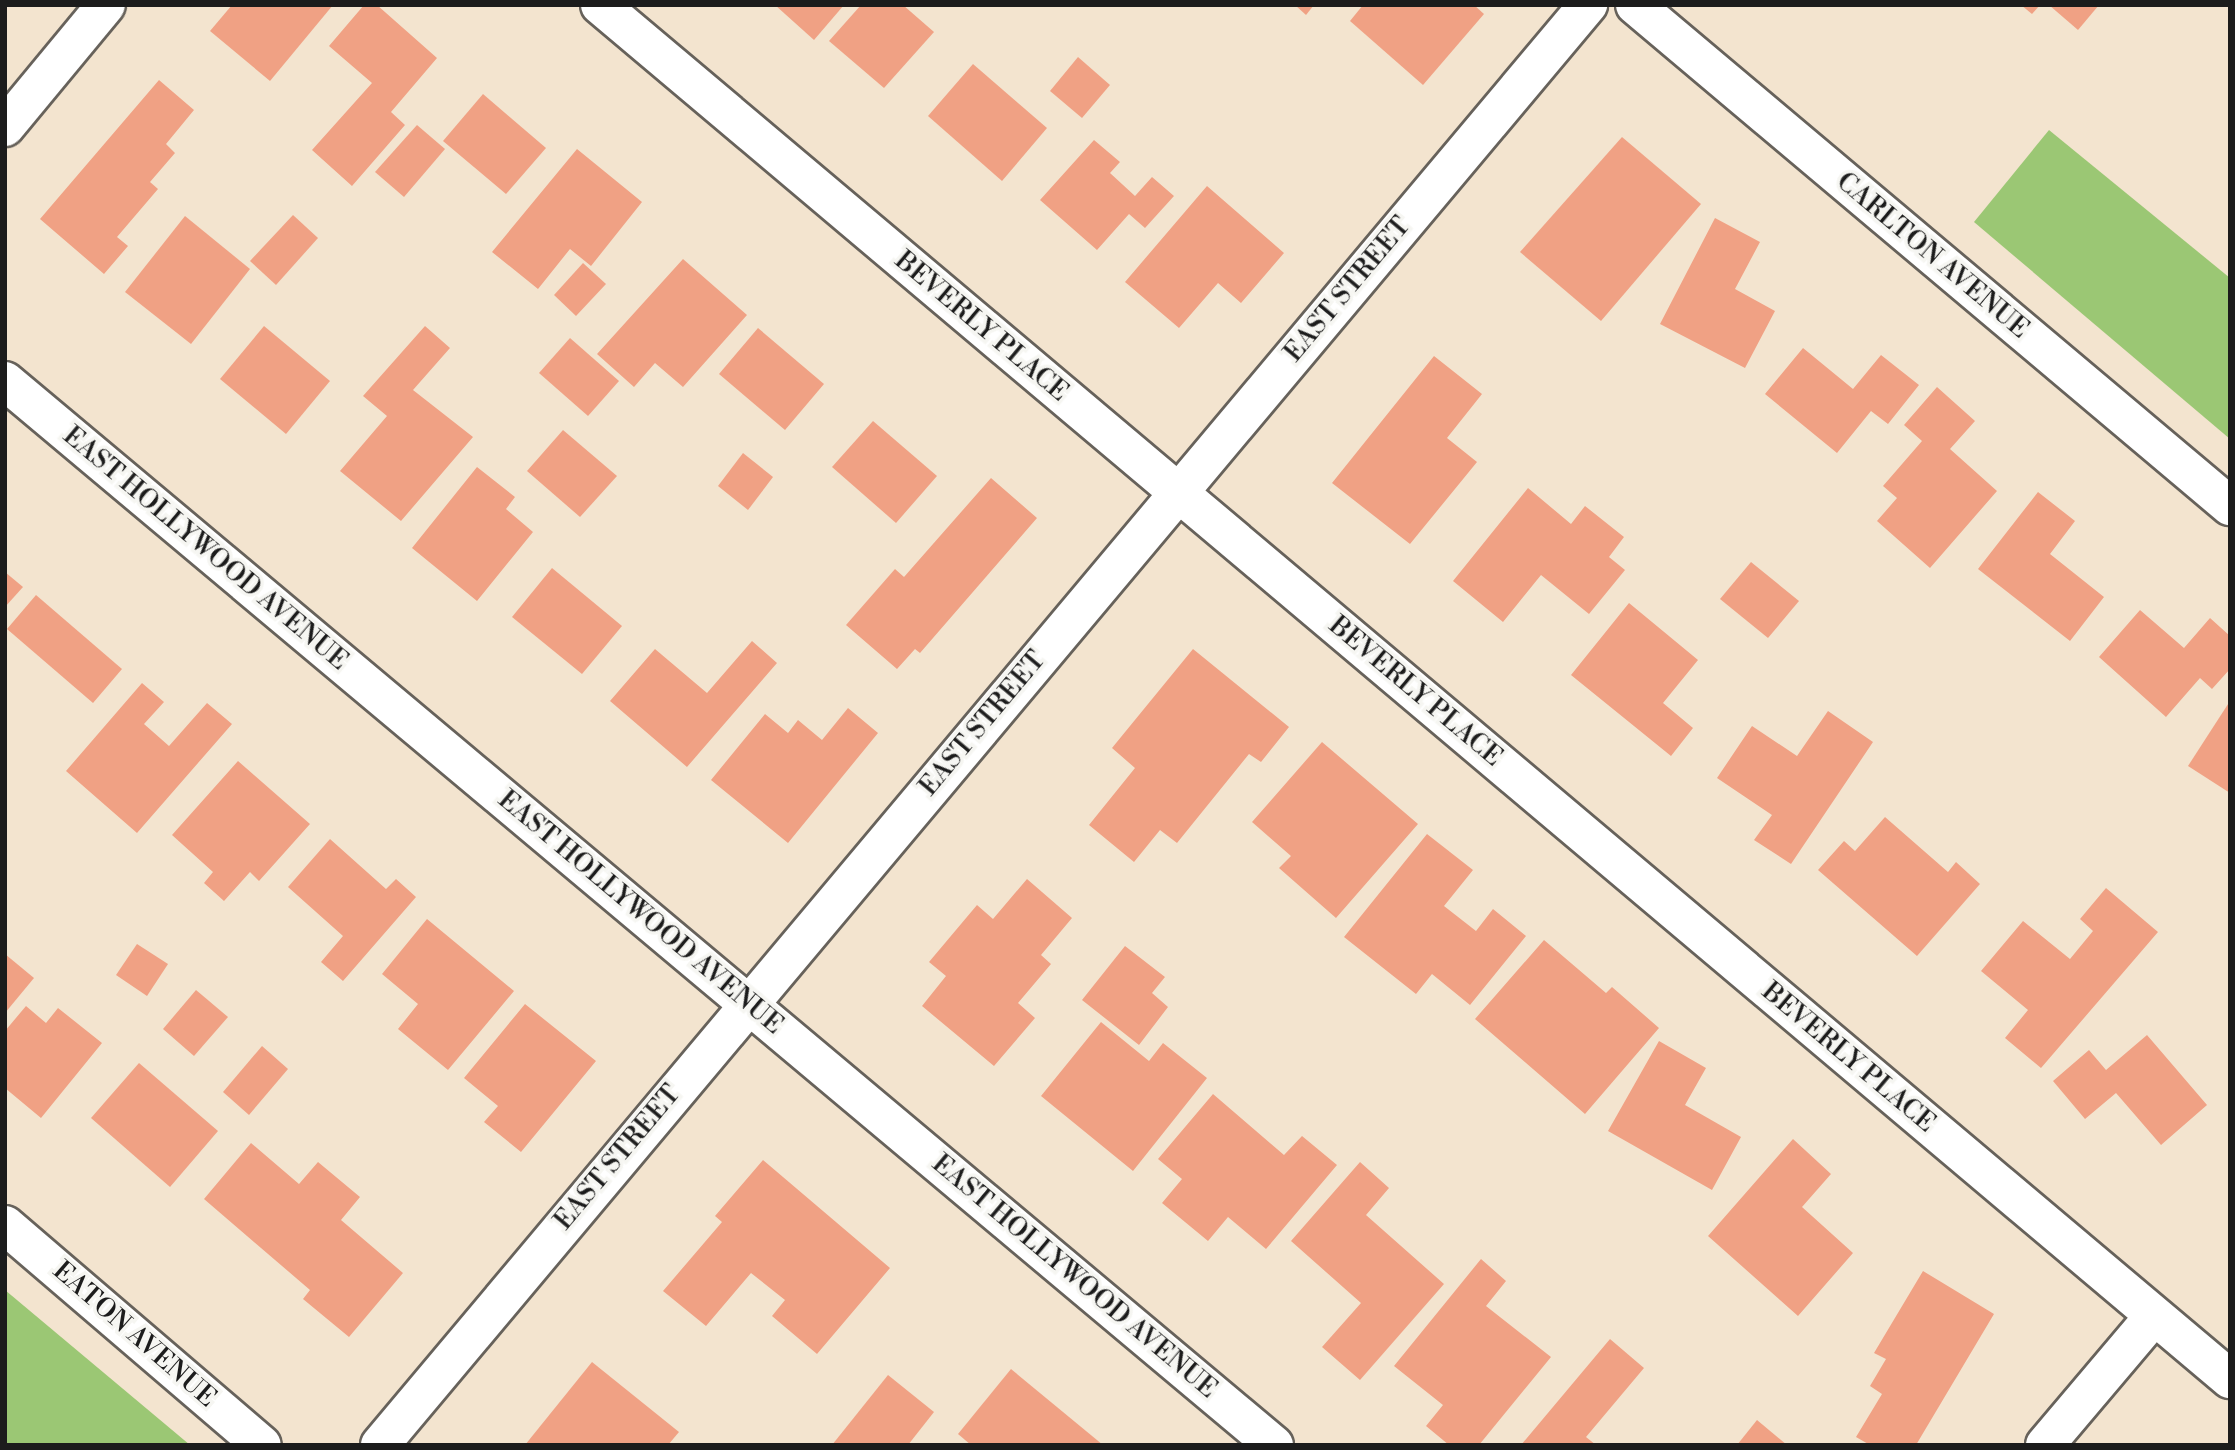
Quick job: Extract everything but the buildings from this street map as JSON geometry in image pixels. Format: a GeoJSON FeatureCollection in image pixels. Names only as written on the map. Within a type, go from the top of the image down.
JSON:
{"type":"FeatureCollection","features":[{"type":"Feature","properties":{"kind":"street"},"geometry":{"type":"LineString","coordinates":[[5,127],[106,5]]}},
{"type":"Feature","properties":{"kind":"street","name":"BEVERLY PLACE"},"geometry":{"type":"LineString","coordinates":[[600,5],[2230,1379]]}},
{"type":"Feature","properties":{"kind":"street","name":"EAST STREET"},"geometry":{"type":"LineString","coordinates":[[380,1445],[747,1003],[1588,5]]}},
{"type":"Feature","properties":{"kind":"street","name":"CARLTON AVENUE"},"geometry":{"type":"LineString","coordinates":[[1635,5],[2230,506]]}},
{"type":"Feature","properties":{"kind":"street","name":"EAST HOLLYWOOD AVENUE"},"geometry":{"type":"LineString","coordinates":[[5,381],[1274,1445]]}},
{"type":"Feature","properties":{"kind":"street","name":"EATON AVENUE"},"geometry":{"type":"LineString","coordinates":[[5,1225],[262,1445]]}},
{"type":"Feature","properties":{"kind":"street"},"geometry":{"type":"LineString","coordinates":[[2045,1445],[2154,1316]]}},
{"type":"Feature","properties":{"kind":"green space"},"geometry":{"type":"Polygon","coordinates":[[[2049,130],[2230,278],[2230,439],[1974,222],[2049,130]]]}},
{"type":"Feature","properties":{"kind":"green space"},"geometry":{"type":"Polygon","coordinates":[[[5,1290],[190,1445],[5,1445],[5,1290]]]}}]}
